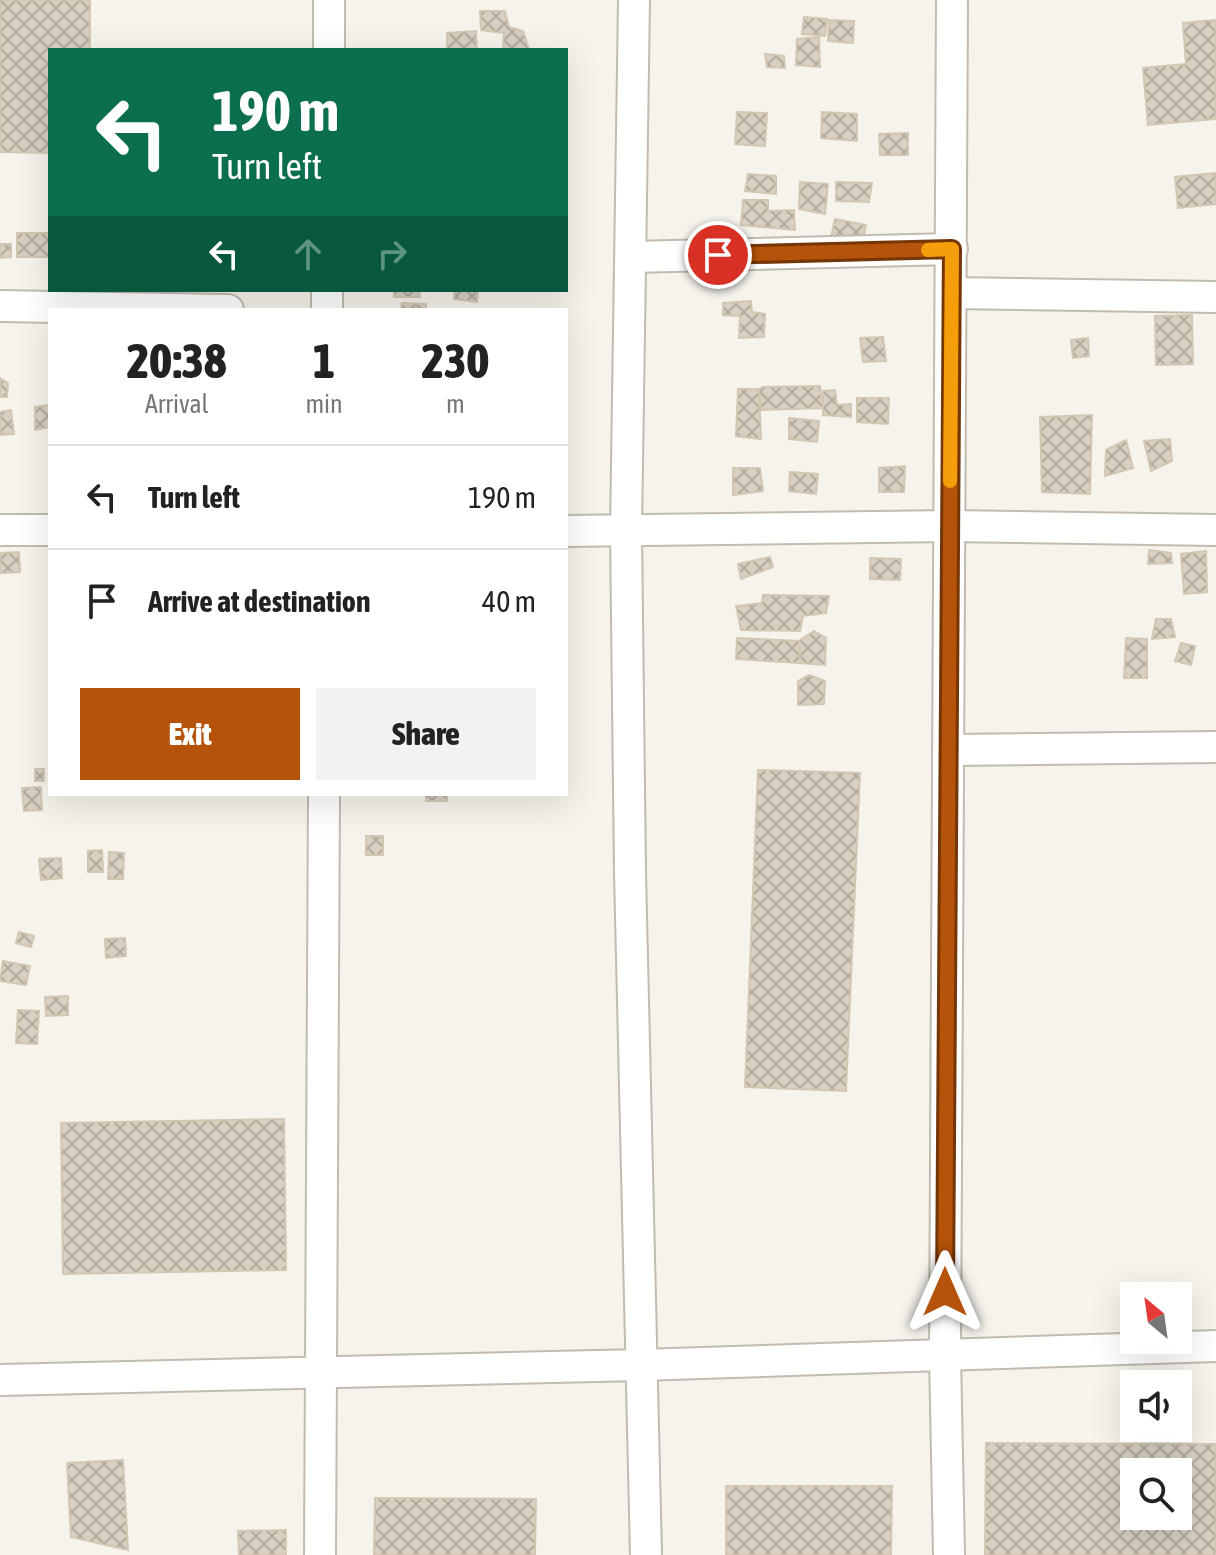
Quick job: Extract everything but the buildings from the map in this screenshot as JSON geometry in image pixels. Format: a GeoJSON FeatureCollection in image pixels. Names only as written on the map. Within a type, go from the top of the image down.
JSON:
{"type":"FeatureCollection","features":[{"type":"Feature","properties":{"kind":"street"},"geometry":{"type":"LineString","coordinates":[[329,0],[329,48]]}},
{"type":"Feature","properties":{"kind":"street"},"geometry":{"type":"LineString","coordinates":[[634,0],[626,531],[630,873],[646,1555]]}},
{"type":"Feature","properties":{"kind":"street"},"geometry":{"type":"LineString","coordinates":[[949,1555],[945,1355],[952,0]]}},
{"type":"Feature","properties":{"kind":"street"},"geometry":{"type":"LineString","coordinates":[[631,257],[952,249]]}},
{"type":"Feature","properties":{"kind":"street"},"geometry":{"type":"LineString","coordinates":[[952,293],[1216,297]]}},
{"type":"Feature","properties":{"kind":"street"},"geometry":{"type":"LineString","coordinates":[[0,306],[114,308]]}},
{"type":"Feature","properties":{"kind":"street"},"geometry":{"type":"LineString","coordinates":[[568,531],[950,526],[1216,530]]}},
{"type":"Feature","properties":{"kind":"street"},"geometry":{"type":"LineString","coordinates":[[0,530],[48,530]]}},
{"type":"Feature","properties":{"kind":"street"},"geometry":{"type":"LineString","coordinates":[[949,750],[1216,747]]}},
{"type":"Feature","properties":{"kind":"street"},"geometry":{"type":"LineString","coordinates":[[320,1555],[324,796]]}},
{"type":"Feature","properties":{"kind":"street"},"geometry":{"type":"LineString","coordinates":[[0,1380],[641,1365],[1216,1346]]}},
{"type":"Feature","properties":{"kind":"slow traffic"},"geometry":{"type":"LineString","coordinates":[[928,250],[952,249],[950,481]]}},
{"type":"Feature","properties":{"kind":"route"},"geometry":{"type":"LineString","coordinates":[[718,255],[952,249],[945,1292]]}}]}
